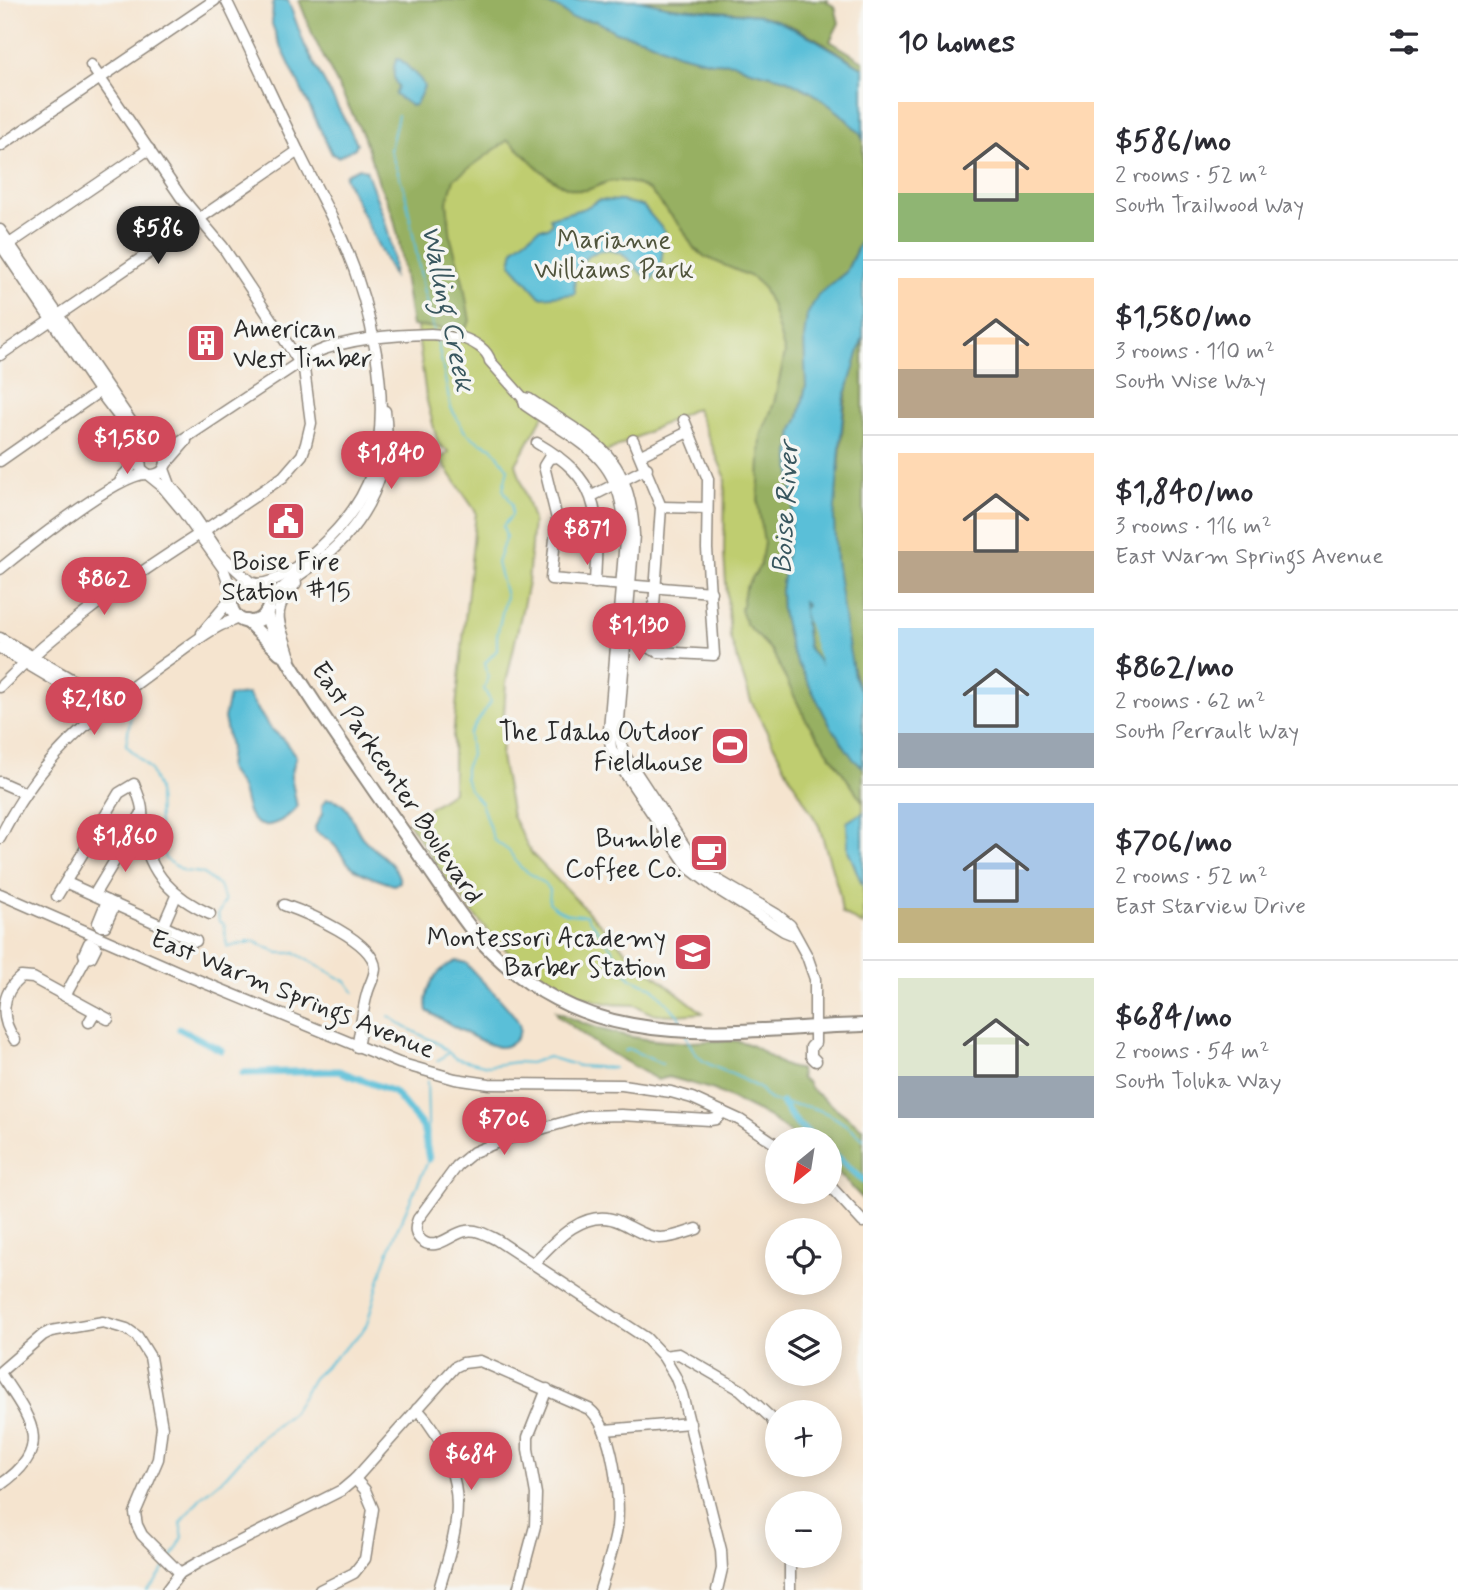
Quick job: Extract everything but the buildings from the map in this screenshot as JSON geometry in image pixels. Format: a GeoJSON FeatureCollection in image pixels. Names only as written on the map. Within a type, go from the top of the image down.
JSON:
{"type":"FeatureCollection","features":[{"type":"Feature","properties":{"kind":"main road"},"geometry":{"type":"LineString","coordinates":[[253,584],[265,590],[267,608],[257,620],[242,620],[232,609],[232,596],[240,586],[253,584]]}},
{"type":"Feature","properties":{"kind":"main road","name":"East Parkcenter Boulevard"},"geometry":{"type":"LineString","coordinates":[[267,608],[270,628],[289,664],[466,923],[491,951],[536,988],[578,1010],[607,1021],[663,1030],[863,1025]]}},
{"type":"Feature","properties":{"kind":"main road","name":"East Parkcenter Boulevard"},"geometry":{"type":"LineString","coordinates":[[242,620],[289,664]]}},
{"type":"Feature","properties":{"kind":"street"},"geometry":{"type":"LineString","coordinates":[[0,146],[215,0]]}},
{"type":"Feature","properties":{"kind":"street"},"geometry":{"type":"LineString","coordinates":[[226,0],[342,241],[361,290],[372,339],[387,438],[384,466],[366,511],[351,531],[283,587],[267,608]]}},
{"type":"Feature","properties":{"kind":"street"},"geometry":{"type":"LineString","coordinates":[[0,687],[28,659],[99,601],[283,477],[302,455],[309,434],[310,414],[304,369],[223,247],[199,220],[92,65]]}},
{"type":"Feature","properties":{"kind":"street"},"geometry":{"type":"LineString","coordinates":[[3,247],[149,149]]}},
{"type":"Feature","properties":{"kind":"street"},"geometry":{"type":"LineString","coordinates":[[0,355],[298,151]]}},
{"type":"Feature","properties":{"kind":"street"},"geometry":{"type":"LineString","coordinates":[[0,230],[3,247],[55,318],[136,439],[141,469],[173,499],[220,554],[253,584],[270,583],[281,578],[324,543],[356,507],[372,473],[378,448],[379,381]]}},
{"type":"Feature","properties":{"kind":"street"},"geometry":{"type":"LineString","coordinates":[[120,483],[146,449],[173,446],[299,362],[331,347],[372,339],[444,335],[458,339],[490,361],[523,398],[525,405],[588,446],[619,482],[625,520],[619,720],[619,736],[624,754],[685,848],[701,867],[790,925],[807,956],[815,979],[815,1043]]}},
{"type":"Feature","properties":{"kind":"street"},"geometry":{"type":"LineString","coordinates":[[103,389],[136,428],[164,454],[170,485],[223,568],[232,596],[193,644]]}},
{"type":"Feature","properties":{"kind":"street"},"geometry":{"type":"LineString","coordinates":[[0,461],[103,389]]}},
{"type":"Feature","properties":{"kind":"street"},"geometry":{"type":"LineString","coordinates":[[634,440],[662,507],[651,649],[658,652],[714,655],[707,549],[708,479],[684,420]]}},
{"type":"Feature","properties":{"kind":"street"},"geometry":{"type":"LineString","coordinates":[[641,455],[688,432]]}},
{"type":"Feature","properties":{"kind":"street"},"geometry":{"type":"LineString","coordinates":[[0,569],[42,534],[120,483],[138,474],[159,474],[190,435]]}},
{"type":"Feature","properties":{"kind":"street"},"geometry":{"type":"LineString","coordinates":[[537,443],[575,473],[592,496],[598,521],[594,583]]}},
{"type":"Feature","properties":{"kind":"street"},"geometry":{"type":"LineString","coordinates":[[558,457],[549,458],[544,466],[557,519],[551,579],[711,592]]}},
{"type":"Feature","properties":{"kind":"street"},"geometry":{"type":"LineString","coordinates":[[592,496],[647,468]]}},
{"type":"Feature","properties":{"kind":"street"},"geometry":{"type":"LineString","coordinates":[[662,507],[707,508]]}},
{"type":"Feature","properties":{"kind":"street"},"geometry":{"type":"LineString","coordinates":[[289,664],[277,614],[285,594],[310,567]]}},
{"type":"Feature","properties":{"kind":"street"},"geometry":{"type":"LineString","coordinates":[[0,838],[25,793],[83,726],[107,705],[220,625],[242,620]]}},
{"type":"Feature","properties":{"kind":"street"},"geometry":{"type":"LineString","coordinates":[[0,638],[28,659],[107,705]]}},
{"type":"Feature","properties":{"kind":"street"},"geometry":{"type":"LineString","coordinates":[[0,648],[28,659]]}},
{"type":"Feature","properties":{"kind":"street"},"geometry":{"type":"LineString","coordinates":[[0,782],[25,793]]}},
{"type":"Feature","properties":{"kind":"street"},"geometry":{"type":"LineString","coordinates":[[57,896],[118,793],[134,784],[142,813],[144,840],[154,867],[176,896],[210,914]]}},
{"type":"Feature","properties":{"kind":"street"},"geometry":{"type":"LineString","coordinates":[[94,895],[142,813]]}},
{"type":"Feature","properties":{"kind":"street"},"geometry":{"type":"LineString","coordinates":[[129,837],[144,840]]}},
{"type":"Feature","properties":{"kind":"street"},"geometry":{"type":"LineString","coordinates":[[67,883],[196,941]]}},
{"type":"Feature","properties":{"kind":"street","name":"East Warm Springs Avenue"},"geometry":{"type":"LineString","coordinates":[[0,894],[399,1063],[455,1079],[489,1084],[640,1086],[671,1092],[723,1112],[765,1138]]}},
{"type":"Feature","properties":{"kind":"street"},"geometry":{"type":"LineString","coordinates":[[163,926],[176,896]]}},
{"type":"Feature","properties":{"kind":"street"},"geometry":{"type":"LineString","coordinates":[[65,996],[86,958],[84,954],[89,943],[105,926],[111,903]]}},
{"type":"Feature","properties":{"kind":"street"},"geometry":{"type":"LineString","coordinates":[[284,905],[311,916],[357,942],[373,958],[375,968],[367,993],[357,1047]]}},
{"type":"Feature","properties":{"kind":"street"},"geometry":{"type":"LineString","coordinates":[[15,1040],[1,1018],[1,1005],[14,982],[21,976],[33,978],[108,1019]]}},
{"type":"Feature","properties":{"kind":"street"},"geometry":{"type":"LineString","coordinates":[[89,1022],[95,1012]]}},
{"type":"Feature","properties":{"kind":"street"},"geometry":{"type":"LineString","coordinates":[[718,1590],[722,1569],[721,1550],[690,1423],[675,1376],[663,1356],[633,1328],[497,1240],[474,1230],[458,1233],[433,1245],[418,1237],[415,1227],[452,1171],[464,1158],[503,1140],[586,1116],[621,1115],[710,1120],[716,1119],[723,1112]]}},
{"type":"Feature","properties":{"kind":"street"},"geometry":{"type":"LineString","coordinates":[[842,1199],[863,1222]]}},
{"type":"Feature","properties":{"kind":"street"},"geometry":{"type":"LineString","coordinates":[[534,1263],[566,1231],[602,1217],[611,1218],[659,1238],[697,1229]]}},
{"type":"Feature","properties":{"kind":"street"},"geometry":{"type":"LineString","coordinates":[[0,1485],[18,1473],[26,1463],[33,1445],[30,1424],[0,1373],[51,1331],[103,1322],[127,1329],[137,1336],[150,1357],[162,1426],[158,1459],[135,1513],[136,1525],[147,1541],[180,1573]]}},
{"type":"Feature","properties":{"kind":"street"},"geometry":{"type":"LineString","coordinates":[[663,1356],[679,1354],[741,1390],[765,1412]]}},
{"type":"Feature","properties":{"kind":"street"},"geometry":{"type":"LineString","coordinates":[[167,1590],[180,1573],[199,1562],[342,1490],[355,1479],[454,1367],[480,1361],[589,1409],[596,1414],[605,1430],[618,1497],[617,1529],[600,1590]]}},
{"type":"Feature","properties":{"kind":"street"},"geometry":{"type":"LineString","coordinates":[[518,1590],[535,1526],[536,1494],[528,1437],[547,1389]]}},
{"type":"Feature","properties":{"kind":"street"},"geometry":{"type":"LineString","coordinates":[[417,1409],[445,1451],[456,1490],[457,1519],[439,1590]]}},
{"type":"Feature","properties":{"kind":"street"},"geometry":{"type":"LineString","coordinates":[[605,1430],[690,1423]]}},
{"type":"Feature","properties":{"kind":"street"},"geometry":{"type":"LineString","coordinates":[[320,1590],[354,1573],[365,1559],[373,1509],[365,1490],[355,1479]]}},
{"type":"Feature","properties":{"kind":"street"},"geometry":{"type":"LineString","coordinates":[[790,1568],[790,1590]]}},
{"type":"Feature","properties":{"kind":"green space"},"geometry":{"type":"Polygon","coordinates":[[[299,0],[533,0],[559,8],[571,18],[597,21],[616,32],[645,39],[676,53],[712,62],[735,63],[747,69],[786,79],[813,93],[840,113],[860,133],[863,140],[863,236],[846,272],[835,282],[806,363],[806,386],[799,418],[793,430],[790,455],[793,505],[781,591],[782,611],[791,650],[830,725],[854,759],[863,767],[863,802],[806,720],[772,651],[746,624],[741,610],[745,589],[760,566],[764,543],[758,504],[761,436],[774,403],[785,353],[771,304],[762,286],[752,277],[705,257],[693,247],[682,228],[650,191],[624,181],[608,182],[585,190],[567,187],[548,176],[508,140],[454,179],[447,202],[451,239],[463,281],[470,321],[463,333],[412,326],[392,212],[363,135],[314,38],[299,0]]]}},
{"type":"Feature","properties":{"kind":"green space"},"geometry":{"type":"Polygon","coordinates":[[[640,0],[828,0],[827,2],[835,7],[839,23],[830,41],[863,61],[863,68],[812,37],[771,18],[669,7],[640,0]]]}},
{"type":"Feature","properties":{"kind":"green space","name":"Marianne Williams Park"},"geometry":{"type":"Polygon","coordinates":[[[379,108],[863,222],[775,595],[863,775],[863,925],[842,913],[839,892],[819,826],[751,701],[730,637],[724,555],[725,476],[696,408],[602,454],[545,413],[516,464],[533,520],[528,583],[506,683],[501,757],[512,816],[532,854],[634,959],[703,1013],[655,1014],[634,1005],[612,1004],[587,998],[542,977],[503,947],[486,929],[455,888],[453,889],[408,822],[453,792],[453,737],[476,512],[440,459],[449,452],[438,444],[426,397],[414,304],[379,108]]]}},
{"type":"Feature","properties":{"kind":"green space"},"geometry":{"type":"Polygon","coordinates":[[[863,337],[863,696],[845,634],[838,587],[834,522],[846,396],[863,337]]]}},
{"type":"Feature","properties":{"kind":"green space"},"geometry":{"type":"Polygon","coordinates":[[[803,601],[829,657],[831,674],[808,647],[803,601]]]}},
{"type":"Feature","properties":{"kind":"green space"},"geometry":{"type":"Polygon","coordinates":[[[556,1011],[601,1029],[649,1040],[742,1042],[757,1048],[777,1062],[800,1069],[801,1079],[807,1082],[811,1089],[863,1129],[863,1199],[842,1177],[842,1127],[782,1127],[769,1117],[714,1090],[669,1077],[658,1080],[600,1047],[558,1016],[556,1011]]]}},
{"type":"Feature","properties":{"kind":"water"},"geometry":{"type":"Polygon","coordinates":[[[273,0],[288,0],[305,46],[357,143],[355,148],[338,157],[332,154],[278,40],[272,24],[273,0]]]}},
{"type":"Feature","properties":{"kind":"water"},"geometry":{"type":"Polygon","coordinates":[[[533,0],[640,0],[670,7],[759,15],[778,21],[863,68],[863,140],[860,133],[840,113],[813,93],[786,79],[747,69],[735,63],[712,62],[676,53],[645,39],[616,32],[597,21],[571,18],[559,8],[533,0]]]}},
{"type":"Feature","properties":{"kind":"water"},"geometry":{"type":"Polygon","coordinates":[[[397,59],[421,80],[424,87],[416,104],[412,106],[395,95],[398,86],[394,69],[397,59]]]}},
{"type":"Feature","properties":{"kind":"water"},"geometry":{"type":"Polygon","coordinates":[[[359,168],[366,170],[385,222],[392,249],[393,276],[345,178],[346,174],[359,168]]]}},
{"type":"Feature","properties":{"kind":"water"},"geometry":{"type":"Polygon","coordinates":[[[599,200],[622,201],[643,206],[665,232],[661,263],[652,280],[620,253],[598,251],[585,259],[576,272],[575,294],[540,297],[511,264],[514,248],[540,228],[548,228],[552,223],[550,218],[585,208],[599,200]]]}},
{"type":"Feature","properties":{"kind":"water"},"geometry":{"type":"Polygon","coordinates":[[[863,236],[863,337],[844,401],[834,520],[836,560],[847,637],[854,676],[863,696],[863,767],[854,760],[830,725],[791,650],[782,611],[781,591],[793,505],[790,455],[793,430],[799,418],[806,386],[804,338],[807,315],[818,295],[846,272],[863,236]],[[803,602],[808,647],[831,674],[829,657],[803,602]]]}},
{"type":"Feature","properties":{"kind":"water"},"geometry":{"type":"Polygon","coordinates":[[[248,694],[269,727],[296,756],[291,776],[297,807],[274,824],[261,825],[255,822],[247,809],[241,788],[228,769],[230,747],[224,718],[229,696],[248,694]]]}},
{"type":"Feature","properties":{"kind":"water"},"geometry":{"type":"Polygon","coordinates":[[[327,799],[337,801],[346,808],[362,837],[390,862],[400,882],[394,885],[358,871],[332,843],[316,832],[322,805],[327,799]]]}},
{"type":"Feature","properties":{"kind":"water"},"geometry":{"type":"Polygon","coordinates":[[[863,812],[863,887],[848,850],[847,822],[863,812]]]}},
{"type":"Feature","properties":{"kind":"water"},"geometry":{"type":"Polygon","coordinates":[[[456,961],[466,963],[517,1020],[519,1034],[510,1044],[501,1047],[486,1043],[427,1011],[427,995],[432,981],[442,969],[456,961]]]}},
{"type":"Feature","properties":{"kind":"waterway","name":"Walling Creek"},"geometry":{"type":"LineString","coordinates":[[398,115],[390,150],[405,192],[434,331]]}},
{"type":"Feature","properties":{"kind":"waterway","name":"Walling Creek"},"geometry":{"type":"LineString","coordinates":[[437,340],[451,408],[465,432],[492,447],[508,469],[503,489],[512,504],[512,515],[503,526],[506,536],[497,563],[506,596],[497,635],[497,650],[485,663],[488,677],[484,689],[491,702],[469,734],[471,755],[465,768],[465,778],[470,790],[481,803],[494,840],[509,851],[520,867],[545,884],[550,890],[549,902],[553,906],[566,913],[586,915],[619,958],[623,969],[631,978],[653,988],[678,1015],[681,1023]]}},
{"type":"Feature","properties":{"kind":"waterway","name":"Boise River"},"geometry":{"type":"LineString","coordinates":[[810,612],[835,688]]}},
{"type":"Feature","properties":{"kind":"waterway"},"geometry":{"type":"LineString","coordinates":[[131,713],[126,745],[150,769],[158,789],[159,833],[165,859],[184,871],[202,873],[219,886],[225,901],[218,914],[219,921],[224,924],[227,947],[254,941],[278,953],[295,953],[347,982],[354,992]]}},
{"type":"Feature","properties":{"kind":"waterway"},"geometry":{"type":"LineString","coordinates":[[389,1016],[439,1044],[455,1058],[488,1066],[530,1063],[548,1057],[579,1066],[614,1068]]}},
{"type":"Feature","properties":{"kind":"waterway"},"geometry":{"type":"LineString","coordinates":[[180,1029],[221,1050]]}},
{"type":"Feature","properties":{"kind":"waterway","name":"Walling Creek"},"geometry":{"type":"LineString","coordinates":[[686,1035],[703,1061],[758,1087],[771,1100],[826,1113],[863,1139]]}},
{"type":"Feature","properties":{"kind":"waterway"},"geometry":{"type":"LineString","coordinates":[[625,1051],[629,1049],[662,1064]]}},
{"type":"Feature","properties":{"kind":"waterway"},"geometry":{"type":"LineString","coordinates":[[437,1061],[447,1054]]}},
{"type":"Feature","properties":{"kind":"waterway"},"geometry":{"type":"LineString","coordinates":[[243,1073],[339,1071],[394,1092],[423,1127],[429,1159]]}},
{"type":"Feature","properties":{"kind":"waterway"},"geometry":{"type":"LineString","coordinates":[[171,1559],[183,1537],[180,1523],[202,1496],[226,1476],[258,1440],[293,1412],[313,1378],[361,1333],[367,1324],[384,1264],[429,1159],[427,1081]]}},
{"type":"Feature","properties":{"kind":"waterway"},"geometry":{"type":"LineString","coordinates":[[782,1103],[801,1127]]}},
{"type":"Feature","properties":{"kind":"waterway"},"geometry":{"type":"LineString","coordinates":[[842,1161],[863,1181]]}},
{"type":"Feature","properties":{"kind":"waterway"},"geometry":{"type":"LineString","coordinates":[[147,1590],[166,1566]]}},
{"type":"Feature","properties":{"kind":"place","name":"American West Timber"},"geometry":{"type":"Point","coordinates":[206,343]}},
{"type":"Feature","properties":{"kind":"place","name":"Boise Fire Station #15"},"geometry":{"type":"Point","coordinates":[286,521]}},
{"type":"Feature","properties":{"kind":"place","name":"The Idaho Outdoor Fieldhouse"},"geometry":{"type":"Point","coordinates":[730,746]}},
{"type":"Feature","properties":{"kind":"place","name":"Bumble Coffee Co."},"geometry":{"type":"Point","coordinates":[709,853]}},
{"type":"Feature","properties":{"kind":"place","name":"Montessori Academy Barber Station"},"geometry":{"type":"Point","coordinates":[693,952]}}]}
